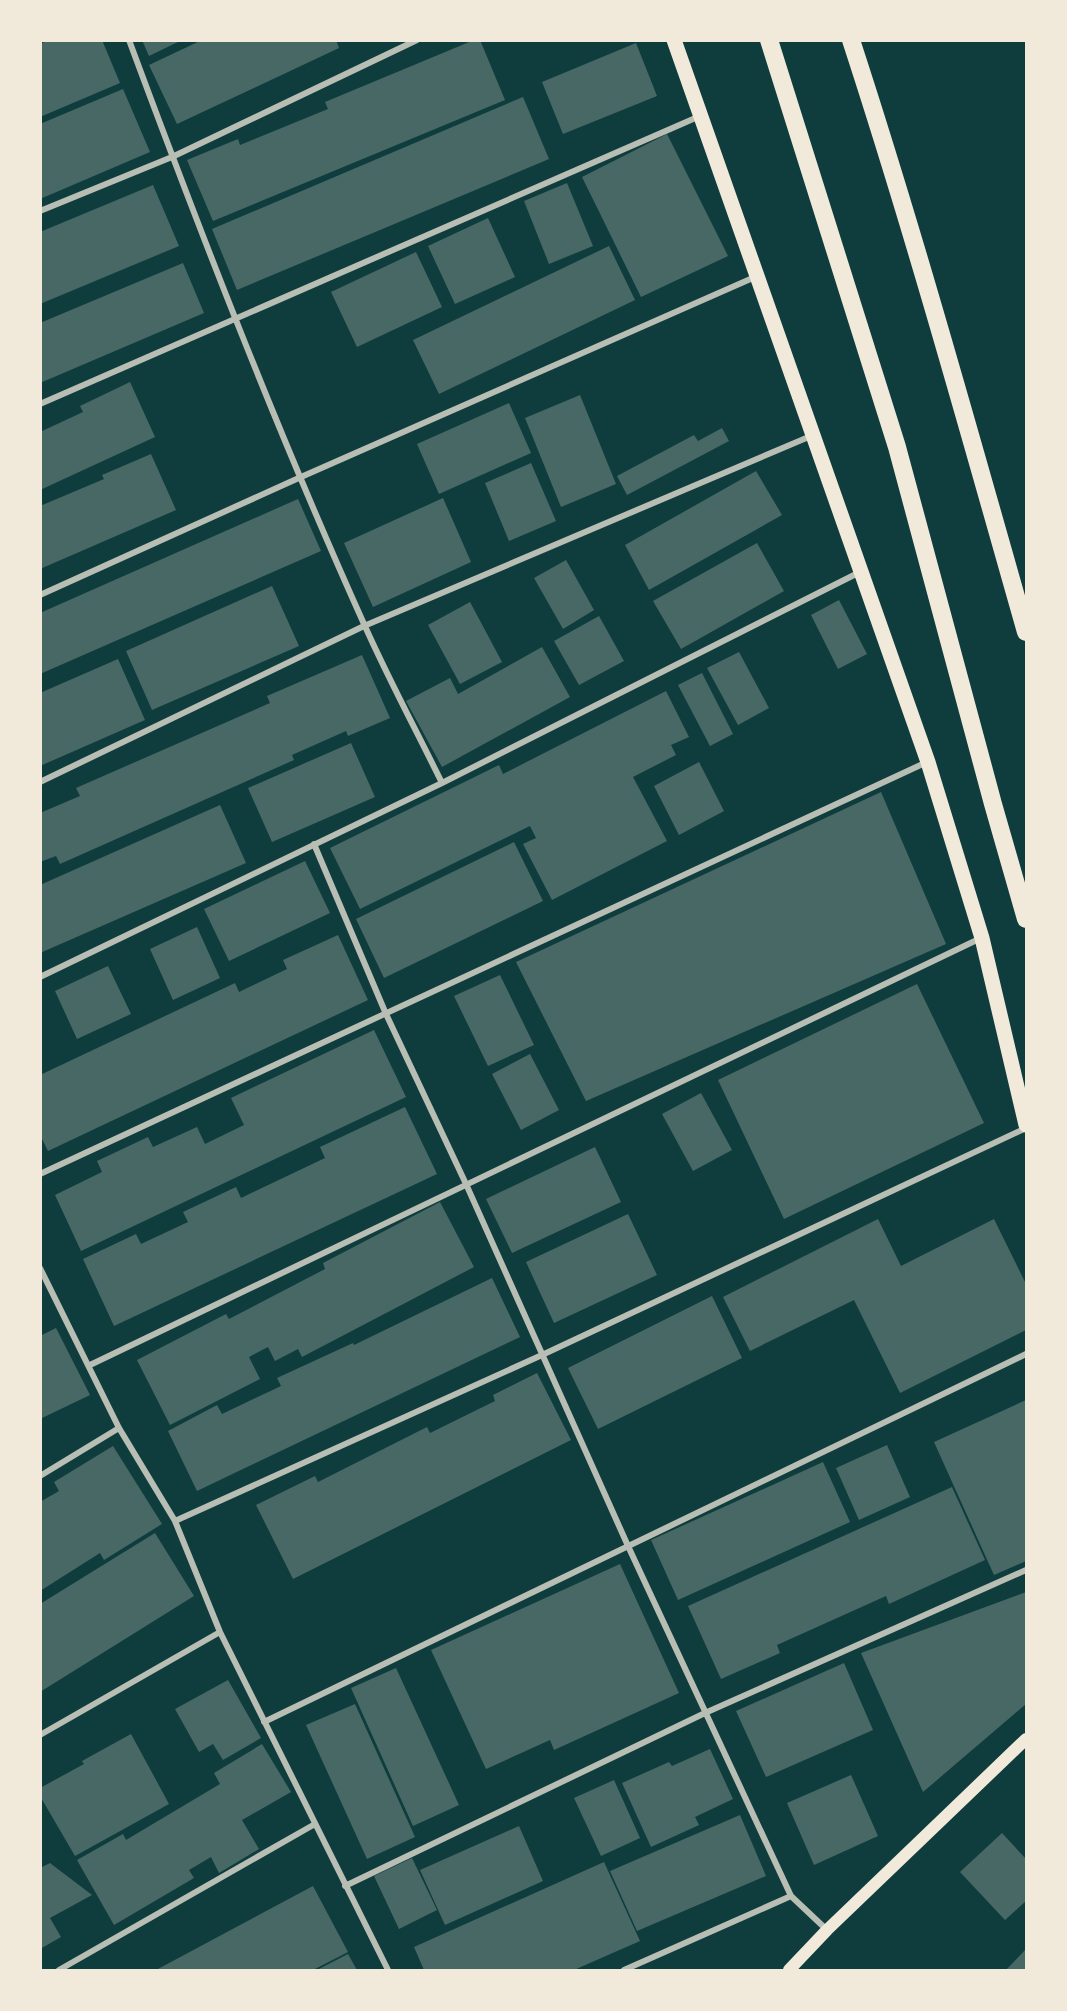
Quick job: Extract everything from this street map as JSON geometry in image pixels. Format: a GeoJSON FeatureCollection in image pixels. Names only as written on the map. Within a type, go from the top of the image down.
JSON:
{"type":"FeatureCollection","features":[{"type":"Feature","properties":{"kind":"highway"},"geometry":{"type":"LineString","coordinates":[[769,40],[897,447],[1026,919]]}},
{"type":"Feature","properties":{"kind":"highway"},"geometry":{"type":"LineString","coordinates":[[851,40],[952,372],[1026,632]]}},
{"type":"Feature","properties":{"kind":"main road"},"geometry":{"type":"LineString","coordinates":[[674,40],[928,762],[982,938],[1026,1127]]}},
{"type":"Feature","properties":{"kind":"main road"},"geometry":{"type":"LineString","coordinates":[[789,1971],[827,1930],[1026,1739]]}},
{"type":"Feature","properties":{"kind":"street"},"geometry":{"type":"LineString","coordinates":[[129,40],[234,318],[364,626],[442,783]]}},
{"type":"Feature","properties":{"kind":"street"},"geometry":{"type":"LineString","coordinates":[[40,211],[172,157],[417,40]]}},
{"type":"Feature","properties":{"kind":"street"},"geometry":{"type":"LineString","coordinates":[[40,404],[700,116]]}},
{"type":"Feature","properties":{"kind":"street"},"geometry":{"type":"LineString","coordinates":[[40,595],[301,477],[758,276]]}},
{"type":"Feature","properties":{"kind":"street"},"geometry":{"type":"LineString","coordinates":[[40,782],[364,626],[813,435]]}},
{"type":"Feature","properties":{"kind":"street"},"geometry":{"type":"LineString","coordinates":[[40,977],[442,783],[861,572]]}},
{"type":"Feature","properties":{"kind":"street"},"geometry":{"type":"LineString","coordinates":[[40,1174],[928,762]]}},
{"type":"Feature","properties":{"kind":"street"},"geometry":{"type":"LineString","coordinates":[[314,844],[386,1014],[466,1184],[628,1546],[790,1896],[827,1930]]}},
{"type":"Feature","properties":{"kind":"street"},"geometry":{"type":"LineString","coordinates":[[90,1365],[982,938]]}},
{"type":"Feature","properties":{"kind":"street"},"geometry":{"type":"LineString","coordinates":[[175,1521],[542,1355],[1026,1127]]}},
{"type":"Feature","properties":{"kind":"street"},"geometry":{"type":"LineString","coordinates":[[40,1268],[90,1365],[119,1428],[175,1521],[220,1632],[388,1971]]}},
{"type":"Feature","properties":{"kind":"street"},"geometry":{"type":"LineString","coordinates":[[264,1722],[1026,1354]]}},
{"type":"Feature","properties":{"kind":"street"},"geometry":{"type":"LineString","coordinates":[[40,1476],[119,1428]]}},
{"type":"Feature","properties":{"kind":"street"},"geometry":{"type":"LineString","coordinates":[[345,1886],[705,1713],[1026,1570]]}},
{"type":"Feature","properties":{"kind":"street"},"geometry":{"type":"LineString","coordinates":[[40,1735],[220,1632]]}},
{"type":"Feature","properties":{"kind":"street"},"geometry":{"type":"LineString","coordinates":[[59,1971],[315,1824]]}},
{"type":"Feature","properties":{"kind":"street"},"geometry":{"type":"LineString","coordinates":[[624,1971],[790,1896]]}},
{"type":"Feature","properties":{"kind":"building"},"geometry":{"type":"Polygon","coordinates":[[[49,40],[102,40],[120,83],[40,117],[40,44],[49,40]]]}},
{"type":"Feature","properties":{"kind":"building"},"geometry":{"type":"Polygon","coordinates":[[[142,40],[182,40],[149,56],[142,40]]]}},
{"type":"Feature","properties":{"kind":"building"},"geometry":{"type":"Polygon","coordinates":[[[202,40],[336,40],[339,48],[177,124],[149,65],[202,40]]]}},
{"type":"Feature","properties":{"kind":"building"},"geometry":{"type":"Polygon","coordinates":[[[474,40],[480,40],[505,100],[213,221],[187,160],[238,139],[240,145],[328,109],[325,102],[474,40]]]}},
{"type":"Feature","properties":{"kind":"building"},"geometry":{"type":"Polygon","coordinates":[[[636,43],[657,96],[563,134],[542,82],[636,43]]]}},
{"type":"Feature","properties":{"kind":"building"},"geometry":{"type":"Polygon","coordinates":[[[123,89],[150,152],[40,199],[40,124],[123,89]]]}},
{"type":"Feature","properties":{"kind":"building"},"geometry":{"type":"Polygon","coordinates":[[[523,97],[549,159],[237,290],[212,229],[523,97]]]}},
{"type":"Feature","properties":{"kind":"building"},"geometry":{"type":"Polygon","coordinates":[[[667,134],[728,256],[641,297],[582,177],[667,134]]]}},
{"type":"Feature","properties":{"kind":"building"},"geometry":{"type":"Polygon","coordinates":[[[567,183],[593,246],[549,264],[524,201],[567,183]]]}},
{"type":"Feature","properties":{"kind":"building"},"geometry":{"type":"Polygon","coordinates":[[[153,185],[179,246],[40,304],[40,232],[153,185]]]}},
{"type":"Feature","properties":{"kind":"building"},"geometry":{"type":"Polygon","coordinates":[[[488,218],[515,277],[455,304],[428,246],[488,218]]]}},
{"type":"Feature","properties":{"kind":"building"},"geometry":{"type":"Polygon","coordinates":[[[609,246],[635,300],[439,394],[413,340],[609,246]]]}},
{"type":"Feature","properties":{"kind":"building"},"geometry":{"type":"Polygon","coordinates":[[[416,252],[442,307],[357,347],[331,292],[416,252]]]}},
{"type":"Feature","properties":{"kind":"building"},"geometry":{"type":"Polygon","coordinates":[[[183,263],[204,313],[40,383],[40,323],[183,263]]]}},
{"type":"Feature","properties":{"kind":"building"},"geometry":{"type":"Polygon","coordinates":[[[130,382],[155,437],[40,490],[40,432],[83,412],[80,406],[130,382]]]}},
{"type":"Feature","properties":{"kind":"building"},"geometry":{"type":"Polygon","coordinates":[[[580,395],[616,484],[561,507],[525,418],[580,395]]]}},
{"type":"Feature","properties":{"kind":"building"},"geometry":{"type":"Polygon","coordinates":[[[509,403],[531,453],[439,494],[417,444],[509,403]]]}},
{"type":"Feature","properties":{"kind":"building"},"geometry":{"type":"Polygon","coordinates":[[[722,428],[729,441],[627,495],[617,476],[694,435],[698,441],[722,428]]]}},
{"type":"Feature","properties":{"kind":"building"},"geometry":{"type":"Polygon","coordinates":[[[151,454],[176,510],[40,569],[40,506],[104,479],[102,475],[151,454]]]}},
{"type":"Feature","properties":{"kind":"building"},"geometry":{"type":"Polygon","coordinates":[[[531,463],[556,521],[509,541],[485,483],[531,463]]]}},
{"type":"Feature","properties":{"kind":"building"},"geometry":{"type":"Polygon","coordinates":[[[756,471],[782,515],[649,590],[625,545],[756,471]]]}},
{"type":"Feature","properties":{"kind":"building"},"geometry":{"type":"Polygon","coordinates":[[[443,498],[471,562],[373,607],[344,543],[443,498]]]}},
{"type":"Feature","properties":{"kind":"building"},"geometry":{"type":"Polygon","coordinates":[[[298,499],[321,551],[40,674],[40,613],[298,499]]]}},
{"type":"Feature","properties":{"kind":"building"},"geometry":{"type":"Polygon","coordinates":[[[757,543],[784,591],[681,649],[653,601],[757,543]]]}},
{"type":"Feature","properties":{"kind":"building"},"geometry":{"type":"Polygon","coordinates":[[[566,560],[594,610],[563,629],[534,578],[566,560]]]}},
{"type":"Feature","properties":{"kind":"building"},"geometry":{"type":"Polygon","coordinates":[[[272,586],[299,646],[152,710],[126,651],[272,586]]]}},
{"type":"Feature","properties":{"kind":"building"},"geometry":{"type":"Polygon","coordinates":[[[839,600],[867,654],[838,669],[811,615],[839,600]]]}},
{"type":"Feature","properties":{"kind":"building"},"geometry":{"type":"Polygon","coordinates":[[[470,602],[502,662],[460,684],[428,625],[470,602]]]}},
{"type":"Feature","properties":{"kind":"building"},"geometry":{"type":"Polygon","coordinates":[[[599,616],[624,661],[579,685],[554,641],[599,616]]]}},
{"type":"Feature","properties":{"kind":"building"},"geometry":{"type":"Polygon","coordinates":[[[542,647],[570,697],[442,767],[406,701],[450,678],[458,694],[542,647]]]}},
{"type":"Feature","properties":{"kind":"building"},"geometry":{"type":"Polygon","coordinates":[[[739,652],[769,708],[738,725],[707,668],[739,652]]]}},
{"type":"Feature","properties":{"kind":"building"},"geometry":{"type":"Polygon","coordinates":[[[362,655],[390,718],[348,736],[346,731],[292,755],[294,760],[60,864],[56,856],[40,862],[40,813],[80,796],[76,788],[270,703],[267,696],[362,655]]]}},
{"type":"Feature","properties":{"kind":"building"},"geometry":{"type":"Polygon","coordinates":[[[118,659],[145,720],[40,766],[40,693],[118,659]]]}},
{"type":"Feature","properties":{"kind":"building"},"geometry":{"type":"Polygon","coordinates":[[[702,673],[733,734],[710,746],[678,685],[702,673]]]}},
{"type":"Feature","properties":{"kind":"building"},"geometry":{"type":"Polygon","coordinates":[[[666,691],[689,737],[671,745],[676,755],[633,777],[667,841],[552,900],[523,844],[536,838],[530,826],[360,909],[330,848],[499,765],[503,774],[666,691]]]}},
{"type":"Feature","properties":{"kind":"building"},"geometry":{"type":"Polygon","coordinates":[[[351,743],[375,797],[272,842],[248,788],[351,743]]]}},
{"type":"Feature","properties":{"kind":"building"},"geometry":{"type":"Polygon","coordinates":[[[699,762],[724,811],[679,835],[654,786],[699,762]]]}},
{"type":"Feature","properties":{"kind":"building"},"geometry":{"type":"Polygon","coordinates":[[[881,792],[946,944],[586,1101],[516,962],[881,792]]]}},
{"type":"Feature","properties":{"kind":"building"},"geometry":{"type":"Polygon","coordinates":[[[220,805],[246,863],[40,953],[40,885],[220,805]]]}},
{"type":"Feature","properties":{"kind":"building"},"geometry":{"type":"Polygon","coordinates":[[[514,842],[543,901],[384,978],[356,919],[514,842]]]}},
{"type":"Feature","properties":{"kind":"building"},"geometry":{"type":"Polygon","coordinates":[[[305,861],[330,913],[229,961],[204,909],[305,861]]]}},
{"type":"Feature","properties":{"kind":"building"},"geometry":{"type":"Polygon","coordinates":[[[197,927],[220,978],[173,1000],[150,949],[197,927]]]}},
{"type":"Feature","properties":{"kind":"building"},"geometry":{"type":"Polygon","coordinates":[[[338,935],[368,1000],[48,1151],[40,1135],[40,1075],[235,983],[239,992],[287,969],[283,960],[338,935]]]}},
{"type":"Feature","properties":{"kind":"building"},"geometry":{"type":"Polygon","coordinates":[[[108,966],[131,1014],[77,1039],[55,991],[108,966]]]}},
{"type":"Feature","properties":{"kind":"building"},"geometry":{"type":"Polygon","coordinates":[[[500,975],[534,1045],[488,1066],[454,996],[500,975]]]}},
{"type":"Feature","properties":{"kind":"building"},"geometry":{"type":"Polygon","coordinates":[[[917,984],[984,1123],[784,1219],[718,1080],[917,984]]]}},
{"type":"Feature","properties":{"kind":"building"},"geometry":{"type":"Polygon","coordinates":[[[374,1030],[406,1097],[81,1251],[55,1195],[102,1172],[97,1161],[148,1137],[153,1147],[197,1127],[205,1144],[244,1125],[231,1098],[374,1030]]]}},
{"type":"Feature","properties":{"kind":"building"},"geometry":{"type":"Polygon","coordinates":[[[530,1054],[559,1110],[521,1130],[492,1074],[530,1054]]]}},
{"type":"Feature","properties":{"kind":"building"},"geometry":{"type":"Polygon","coordinates":[[[701,1093],[732,1150],[693,1171],[662,1114],[701,1093]]]}},
{"type":"Feature","properties":{"kind":"building"},"geometry":{"type":"Polygon","coordinates":[[[405,1107],[437,1174],[114,1326],[83,1259],[136,1234],[141,1244],[188,1222],[183,1212],[236,1187],[241,1198],[325,1158],[320,1147],[405,1107]]]}},
{"type":"Feature","properties":{"kind":"building"},"geometry":{"type":"Polygon","coordinates":[[[595,1147],[621,1202],[512,1253],[486,1199],[595,1147]]]}},
{"type":"Feature","properties":{"kind":"building"},"geometry":{"type":"Polygon","coordinates":[[[440,1202],[474,1267],[302,1357],[298,1349],[275,1361],[268,1347],[249,1357],[260,1379],[170,1425],[137,1360],[226,1314],[229,1319],[325,1269],[323,1263],[440,1202]]]}},
{"type":"Feature","properties":{"kind":"building"},"geometry":{"type":"Polygon","coordinates":[[[628,1214],[657,1275],[554,1323],[526,1262],[628,1214]]]}},
{"type":"Feature","properties":{"kind":"building"},"geometry":{"type":"Polygon","coordinates":[[[878,1219],[901,1266],[994,1219],[1026,1284],[1026,1330],[900,1393],[854,1300],[750,1351],[723,1297],[878,1219]]]}},
{"type":"Feature","properties":{"kind":"building"},"geometry":{"type":"Polygon","coordinates":[[[492,1278],[520,1337],[197,1491],[168,1431],[217,1405],[222,1414],[281,1386],[277,1378],[353,1343],[354,1345],[492,1278]]]}},
{"type":"Feature","properties":{"kind":"building"},"geometry":{"type":"Polygon","coordinates":[[[712,1296],[742,1358],[598,1429],[568,1368],[712,1296]]]}},
{"type":"Feature","properties":{"kind":"building"},"geometry":{"type":"Polygon","coordinates":[[[56,1328],[90,1395],[40,1419],[40,1336],[56,1328]]]}},
{"type":"Feature","properties":{"kind":"building"},"geometry":{"type":"Polygon","coordinates":[[[537,1373],[571,1440],[293,1579],[256,1505],[315,1476],[318,1482],[427,1427],[430,1433],[495,1401],[493,1395],[537,1373]]]}},
{"type":"Feature","properties":{"kind":"building"},"geometry":{"type":"Polygon","coordinates":[[[1026,1400],[1026,1561],[994,1575],[934,1442],[1026,1400]]]}},
{"type":"Feature","properties":{"kind":"building"},"geometry":{"type":"Polygon","coordinates":[[[887,1445],[910,1497],[859,1520],[836,1468],[887,1445]]]}},
{"type":"Feature","properties":{"kind":"building"},"geometry":{"type":"Polygon","coordinates":[[[113,1446],[162,1524],[104,1560],[100,1553],[40,1591],[40,1502],[59,1491],[54,1482],[113,1446]]]}},
{"type":"Feature","properties":{"kind":"building"},"geometry":{"type":"Polygon","coordinates":[[[823,1462],[850,1522],[678,1600],[651,1540],[823,1462]]]}},
{"type":"Feature","properties":{"kind":"building"},"geometry":{"type":"Polygon","coordinates":[[[952,1487],[985,1560],[889,1604],[886,1596],[777,1645],[780,1653],[721,1679],[688,1606],[952,1487]]]}},
{"type":"Feature","properties":{"kind":"building"},"geometry":{"type":"Polygon","coordinates":[[[155,1533],[194,1596],[40,1692],[40,1604],[155,1533]]]}},
{"type":"Feature","properties":{"kind":"building"},"geometry":{"type":"Polygon","coordinates":[[[620,1564],[679,1693],[554,1750],[550,1740],[486,1769],[431,1650],[620,1564]]]}},
{"type":"Feature","properties":{"kind":"building"},"geometry":{"type":"Polygon","coordinates":[[[1026,1592],[1026,1704],[923,1792],[861,1653],[1026,1592]]]}},
{"type":"Feature","properties":{"kind":"building"},"geometry":{"type":"Polygon","coordinates":[[[844,1663],[873,1730],[766,1777],[736,1711],[844,1663]]]}},
{"type":"Feature","properties":{"kind":"building"},"geometry":{"type":"Polygon","coordinates":[[[396,1668],[459,1805],[413,1826],[351,1688],[396,1668]]]}},
{"type":"Feature","properties":{"kind":"building"},"geometry":{"type":"Polygon","coordinates":[[[228,1680],[261,1738],[223,1760],[213,1744],[199,1752],[175,1709],[228,1680]]]}},
{"type":"Feature","properties":{"kind":"building"},"geometry":{"type":"Polygon","coordinates":[[[355,1704],[415,1837],[367,1859],[306,1725],[355,1704]]]}},
{"type":"Feature","properties":{"kind":"building"},"geometry":{"type":"Polygon","coordinates":[[[131,1734],[169,1804],[75,1856],[40,1796],[40,1788],[84,1764],[82,1761],[131,1734]]]}},
{"type":"Feature","properties":{"kind":"building"},"geometry":{"type":"Polygon","coordinates":[[[262,1744],[291,1792],[242,1820],[259,1849],[219,1873],[211,1857],[189,1870],[194,1878],[114,1925],[77,1860],[123,1834],[126,1840],[220,1784],[214,1773],[262,1744]]]}},
{"type":"Feature","properties":{"kind":"building"},"geometry":{"type":"Polygon","coordinates":[[[710,1749],[733,1799],[695,1817],[699,1825],[651,1847],[622,1783],[669,1762],[672,1766],[710,1749]]]}},
{"type":"Feature","properties":{"kind":"building"},"geometry":{"type":"Polygon","coordinates":[[[851,1775],[878,1836],[814,1865],[787,1803],[851,1775]]]}},
{"type":"Feature","properties":{"kind":"building"},"geometry":{"type":"Polygon","coordinates":[[[614,1780],[640,1838],[601,1856],[574,1798],[614,1780]]]}},
{"type":"Feature","properties":{"kind":"building"},"geometry":{"type":"Polygon","coordinates":[[[740,1815],[766,1876],[637,1931],[610,1871],[740,1815]]]}},
{"type":"Feature","properties":{"kind":"building"},"geometry":{"type":"Polygon","coordinates":[[[519,1826],[543,1881],[445,1925],[420,1870],[519,1826]]]}},
{"type":"Feature","properties":{"kind":"building"},"geometry":{"type":"Polygon","coordinates":[[[1002,1833],[1026,1859],[1026,1901],[1005,1920],[960,1872],[1002,1833]]]}},
{"type":"Feature","properties":{"kind":"building"},"geometry":{"type":"Polygon","coordinates":[[[412,1858],[437,1910],[399,1929],[374,1876],[412,1858]]]}},
{"type":"Feature","properties":{"kind":"building"},"geometry":{"type":"Polygon","coordinates":[[[604,1862],[640,1941],[574,1970],[424,1970],[414,1947],[604,1862]]]}},
{"type":"Feature","properties":{"kind":"building"},"geometry":{"type":"Polygon","coordinates":[[[50,1863],[92,1895],[50,1918],[61,1937],[40,1949],[40,1868],[50,1863]]]}},
{"type":"Feature","properties":{"kind":"building"},"geometry":{"type":"Polygon","coordinates":[[[313,1886],[348,1952],[313,1970],[156,1970],[313,1886]]]}},
{"type":"Feature","properties":{"kind":"building"},"geometry":{"type":"Polygon","coordinates":[[[1026,1949],[1026,1970],[1006,1970],[1026,1949]]]}},
{"type":"Feature","properties":{"kind":"building"},"geometry":{"type":"Polygon","coordinates":[[[348,1954],[357,1970],[317,1970],[348,1954]]]}}]}
